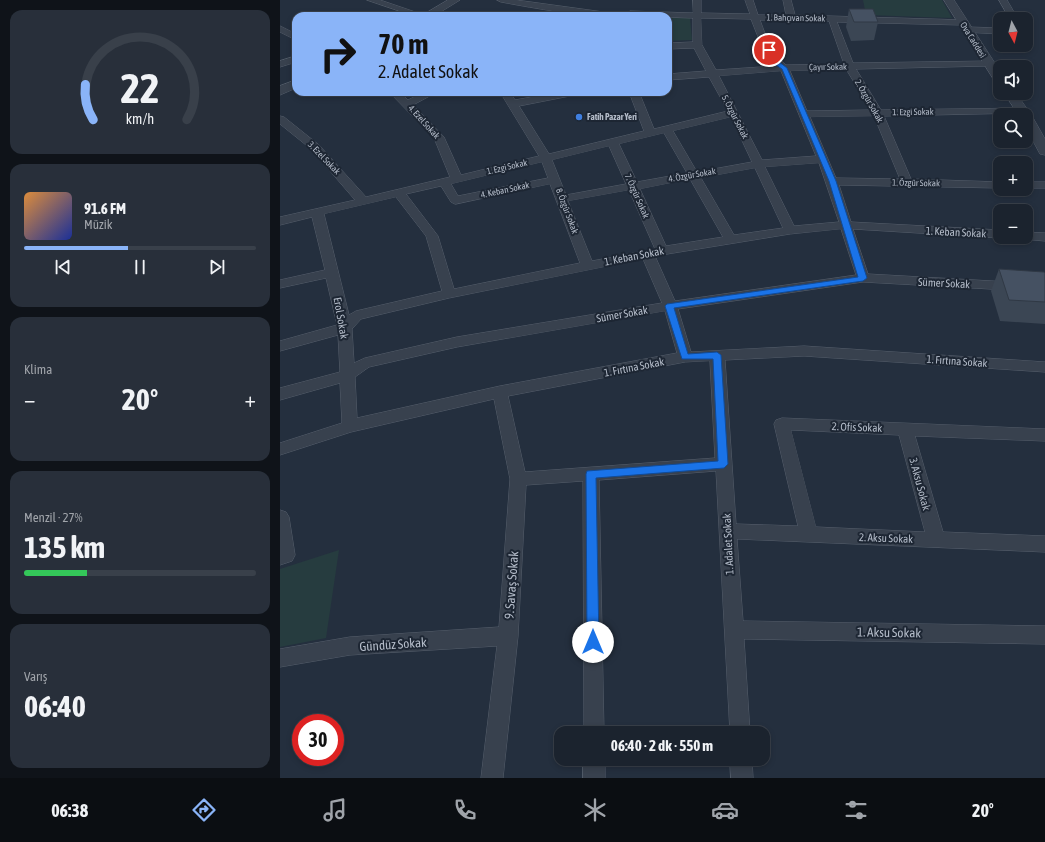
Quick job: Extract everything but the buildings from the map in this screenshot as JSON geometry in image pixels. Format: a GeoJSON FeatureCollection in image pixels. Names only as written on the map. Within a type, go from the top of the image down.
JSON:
{"type":"FeatureCollection","features":[{"type":"Feature","properties":{"kind":"street"},"geometry":{"type":"LineString","coordinates":[[371,0],[412,12]]}},
{"type":"Feature","properties":{"kind":"street"},"geometry":{"type":"LineString","coordinates":[[432,12],[455,0]]}},
{"type":"Feature","properties":{"kind":"street"},"geometry":{"type":"LineString","coordinates":[[502,0],[540,7],[550,12]]}},
{"type":"Feature","properties":{"kind":"street"},"geometry":{"type":"LineString","coordinates":[[540,7],[549,0]]}},
{"type":"Feature","properties":{"kind":"street","name":"5. Özgür Sokak"},"geometry":{"type":"LineString","coordinates":[[697,0],[696,16],[698,45],[734,113],[790,230]]}},
{"type":"Feature","properties":{"kind":"street"},"geometry":{"type":"LineString","coordinates":[[749,0],[775,62],[784,68],[823,159],[847,225],[863,278]]}},
{"type":"Feature","properties":{"kind":"street"},"geometry":{"type":"LineString","coordinates":[[787,0],[791,18]]}},
{"type":"Feature","properties":{"kind":"street","name":"Ova Caddesi"},"geometry":{"type":"LineString","coordinates":[[949,0],[993,70]]}},
{"type":"Feature","properties":{"kind":"street"},"geometry":{"type":"LineString","coordinates":[[1003,0],[1010,12]]}},
{"type":"Feature","properties":{"kind":"street","name":"1. Bahçıvan Sokak"},"geometry":{"type":"LineString","coordinates":[[672,15],[832,19],[964,26],[993,30]]}},
{"type":"Feature","properties":{"kind":"street","name":"2. Özgür Sokak"},"geometry":{"type":"LineString","coordinates":[[832,19],[849,66],[878,113],[907,183]]}},
{"type":"Feature","properties":{"kind":"street"},"geometry":{"type":"LineString","coordinates":[[280,29],[292,35]]}},
{"type":"Feature","properties":{"kind":"street"},"geometry":{"type":"LineString","coordinates":[[672,46],[698,45]]}},
{"type":"Feature","properties":{"kind":"street"},"geometry":{"type":"LineString","coordinates":[[280,64],[292,60]]}},
{"type":"Feature","properties":{"kind":"street","name":"Çayır Sokak"},"geometry":{"type":"LineString","coordinates":[[672,77],[712,72],[784,68],[988,63]]}},
{"type":"Feature","properties":{"kind":"street"},"geometry":{"type":"LineString","coordinates":[[280,91],[292,85]]}},
{"type":"Feature","properties":{"kind":"street","name":"4. Ezel Sokak"},"geometry":{"type":"LineString","coordinates":[[398,96],[439,137],[457,179]]}},
{"type":"Feature","properties":{"kind":"street"},"geometry":{"type":"LineString","coordinates":[[407,104],[424,96]]}},
{"type":"Feature","properties":{"kind":"street","name":"8. Özgür Sokak"},"geometry":{"type":"LineString","coordinates":[[507,96],[546,158],[587,265]]}},
{"type":"Feature","properties":{"kind":"street"},"geometry":{"type":"LineString","coordinates":[[512,104],[553,96]]}},
{"type":"Feature","properties":{"kind":"street"},"geometry":{"type":"LineString","coordinates":[[636,96],[650,133]]}},
{"type":"Feature","properties":{"kind":"street","name":"1. Ezgi Sokak"},"geometry":{"type":"LineString","coordinates":[[280,221],[734,113]]}},
{"type":"Feature","properties":{"kind":"street","name":"1. Ezgi Sokak"},"geometry":{"type":"LineString","coordinates":[[803,114],[993,114]]}},
{"type":"Feature","properties":{"kind":"street","name":"3. Ezel Sokak"},"geometry":{"type":"LineString","coordinates":[[280,119],[315,147],[363,201]]}},
{"type":"Feature","properties":{"kind":"street"},"geometry":{"type":"LineString","coordinates":[[667,129],[730,239]]}},
{"type":"Feature","properties":{"kind":"street"},"geometry":{"type":"LineString","coordinates":[[1033,129],[1045,151]]}},
{"type":"Feature","properties":{"kind":"street","name":"7. Özgür Sokak"},"geometry":{"type":"LineString","coordinates":[[612,142],[662,251]]}},
{"type":"Feature","properties":{"kind":"street","name":"4. Özgür Sokak"},"geometry":{"type":"LineString","coordinates":[[562,199],[632,185],[758,164],[823,159]]}},
{"type":"Feature","properties":{"kind":"street","name":"4. Keban Sokak"},"geometry":{"type":"LineString","coordinates":[[444,182],[455,200],[554,180]]}},
{"type":"Feature","properties":{"kind":"street","name":"1. Özgür Sokak"},"geometry":{"type":"LineString","coordinates":[[832,181],[993,184]]}},
{"type":"Feature","properties":{"kind":"street"},"geometry":{"type":"LineString","coordinates":[[1033,185],[1045,185]]}},
{"type":"Feature","properties":{"kind":"street"},"geometry":{"type":"LineString","coordinates":[[399,193],[432,236],[449,294]]}},
{"type":"Feature","properties":{"kind":"street","name":"Erol Sokak"},"geometry":{"type":"LineString","coordinates":[[317,212],[345,328],[346,376],[350,426]]}},
{"type":"Feature","properties":{"kind":"street","name":"1. Keban Sokak"},"geometry":{"type":"LineString","coordinates":[[280,346],[345,328],[356,316],[449,294],[587,265],[730,239],[790,230],[847,225],[993,234]]}},
{"type":"Feature","properties":{"kind":"street"},"geometry":{"type":"LineString","coordinates":[[1033,236],[1045,237]]}},
{"type":"Feature","properties":{"kind":"street"},"geometry":{"type":"LineString","coordinates":[[647,253],[670,306],[685,357]]}},
{"type":"Feature","properties":{"kind":"street"},"geometry":{"type":"LineString","coordinates":[[280,284],[331,273]]}},
{"type":"Feature","properties":{"kind":"street","name":"Sümer Sokak"},"geometry":{"type":"LineString","coordinates":[[280,394],[346,376],[365,363],[458,342],[670,306],[863,278],[1045,288]]}},
{"type":"Feature","properties":{"kind":"street","name":"1. Fırtına Sokak"},"geometry":{"type":"LineString","coordinates":[[280,449],[350,426],[500,392],[685,357],[804,351],[1045,367]]}},
{"type":"Feature","properties":{"kind":"street","name":"1. Adalet Sokak"},"geometry":{"type":"LineString","coordinates":[[717,355],[740,726]]}},
{"type":"Feature","properties":{"kind":"street","name":"9. Savaş Sokak"},"geometry":{"type":"LineString","coordinates":[[492,778],[508,636],[518,479],[500,392]]}},
{"type":"Feature","properties":{"kind":"street","name":"2. Ofis Sokak"},"geometry":{"type":"LineString","coordinates":[[808,535],[782,424],[1045,435]]}},
{"type":"Feature","properties":{"kind":"street","name":"3. Aksu Sokak"},"geometry":{"type":"LineString","coordinates":[[905,429],[936,540]]}},
{"type":"Feature","properties":{"kind":"street"},"geometry":{"type":"LineString","coordinates":[[518,479],[724,464]]}},
{"type":"Feature","properties":{"kind":"street"},"geometry":{"type":"LineString","coordinates":[[591,474],[594,726]]}},
{"type":"Feature","properties":{"kind":"street"},"geometry":{"type":"LineString","coordinates":[[280,517],[286,555],[280,557]]}},
{"type":"Feature","properties":{"kind":"street","name":"2. Aksu Sokak"},"geometry":{"type":"LineString","coordinates":[[727,531],[1045,544]]}},
{"type":"Feature","properties":{"kind":"street","name":"1. Aksu Sokak"},"geometry":{"type":"LineString","coordinates":[[733,630],[1045,635]]}},
{"type":"Feature","properties":{"kind":"street","name":"Gündüz Sokak"},"geometry":{"type":"LineString","coordinates":[[280,658],[350,646],[508,636]]}},
{"type":"Feature","properties":{"kind":"street"},"geometry":{"type":"LineString","coordinates":[[594,766],[594,778]]}},
{"type":"Feature","properties":{"kind":"street"},"geometry":{"type":"LineString","coordinates":[[741,766],[742,778]]}},
{"type":"Feature","properties":{"kind":"green space"},"geometry":{"type":"Polygon","coordinates":[[[863,0],[942,0],[952,18],[866,15],[863,0]]]}},
{"type":"Feature","properties":{"kind":"green space"},"geometry":{"type":"Polygon","coordinates":[[[672,18],[690,18],[692,40],[672,41],[672,18]]]}},
{"type":"Feature","properties":{"kind":"green space"},"geometry":{"type":"Polygon","coordinates":[[[339,550],[326,638],[280,647],[280,569],[339,550]]]}},
{"type":"Feature","properties":{"kind":"place","name":"Fatih Pazar Yeri"},"geometry":{"type":"Point","coordinates":[579,117]}},
{"type":"Feature","properties":{"kind":"route"},"geometry":{"type":"LineString","coordinates":[[593,642],[591,474],[724,464],[717,355],[685,357],[670,306],[863,278],[847,225],[823,159],[784,68],[775,62],[769,50]]}}]}
